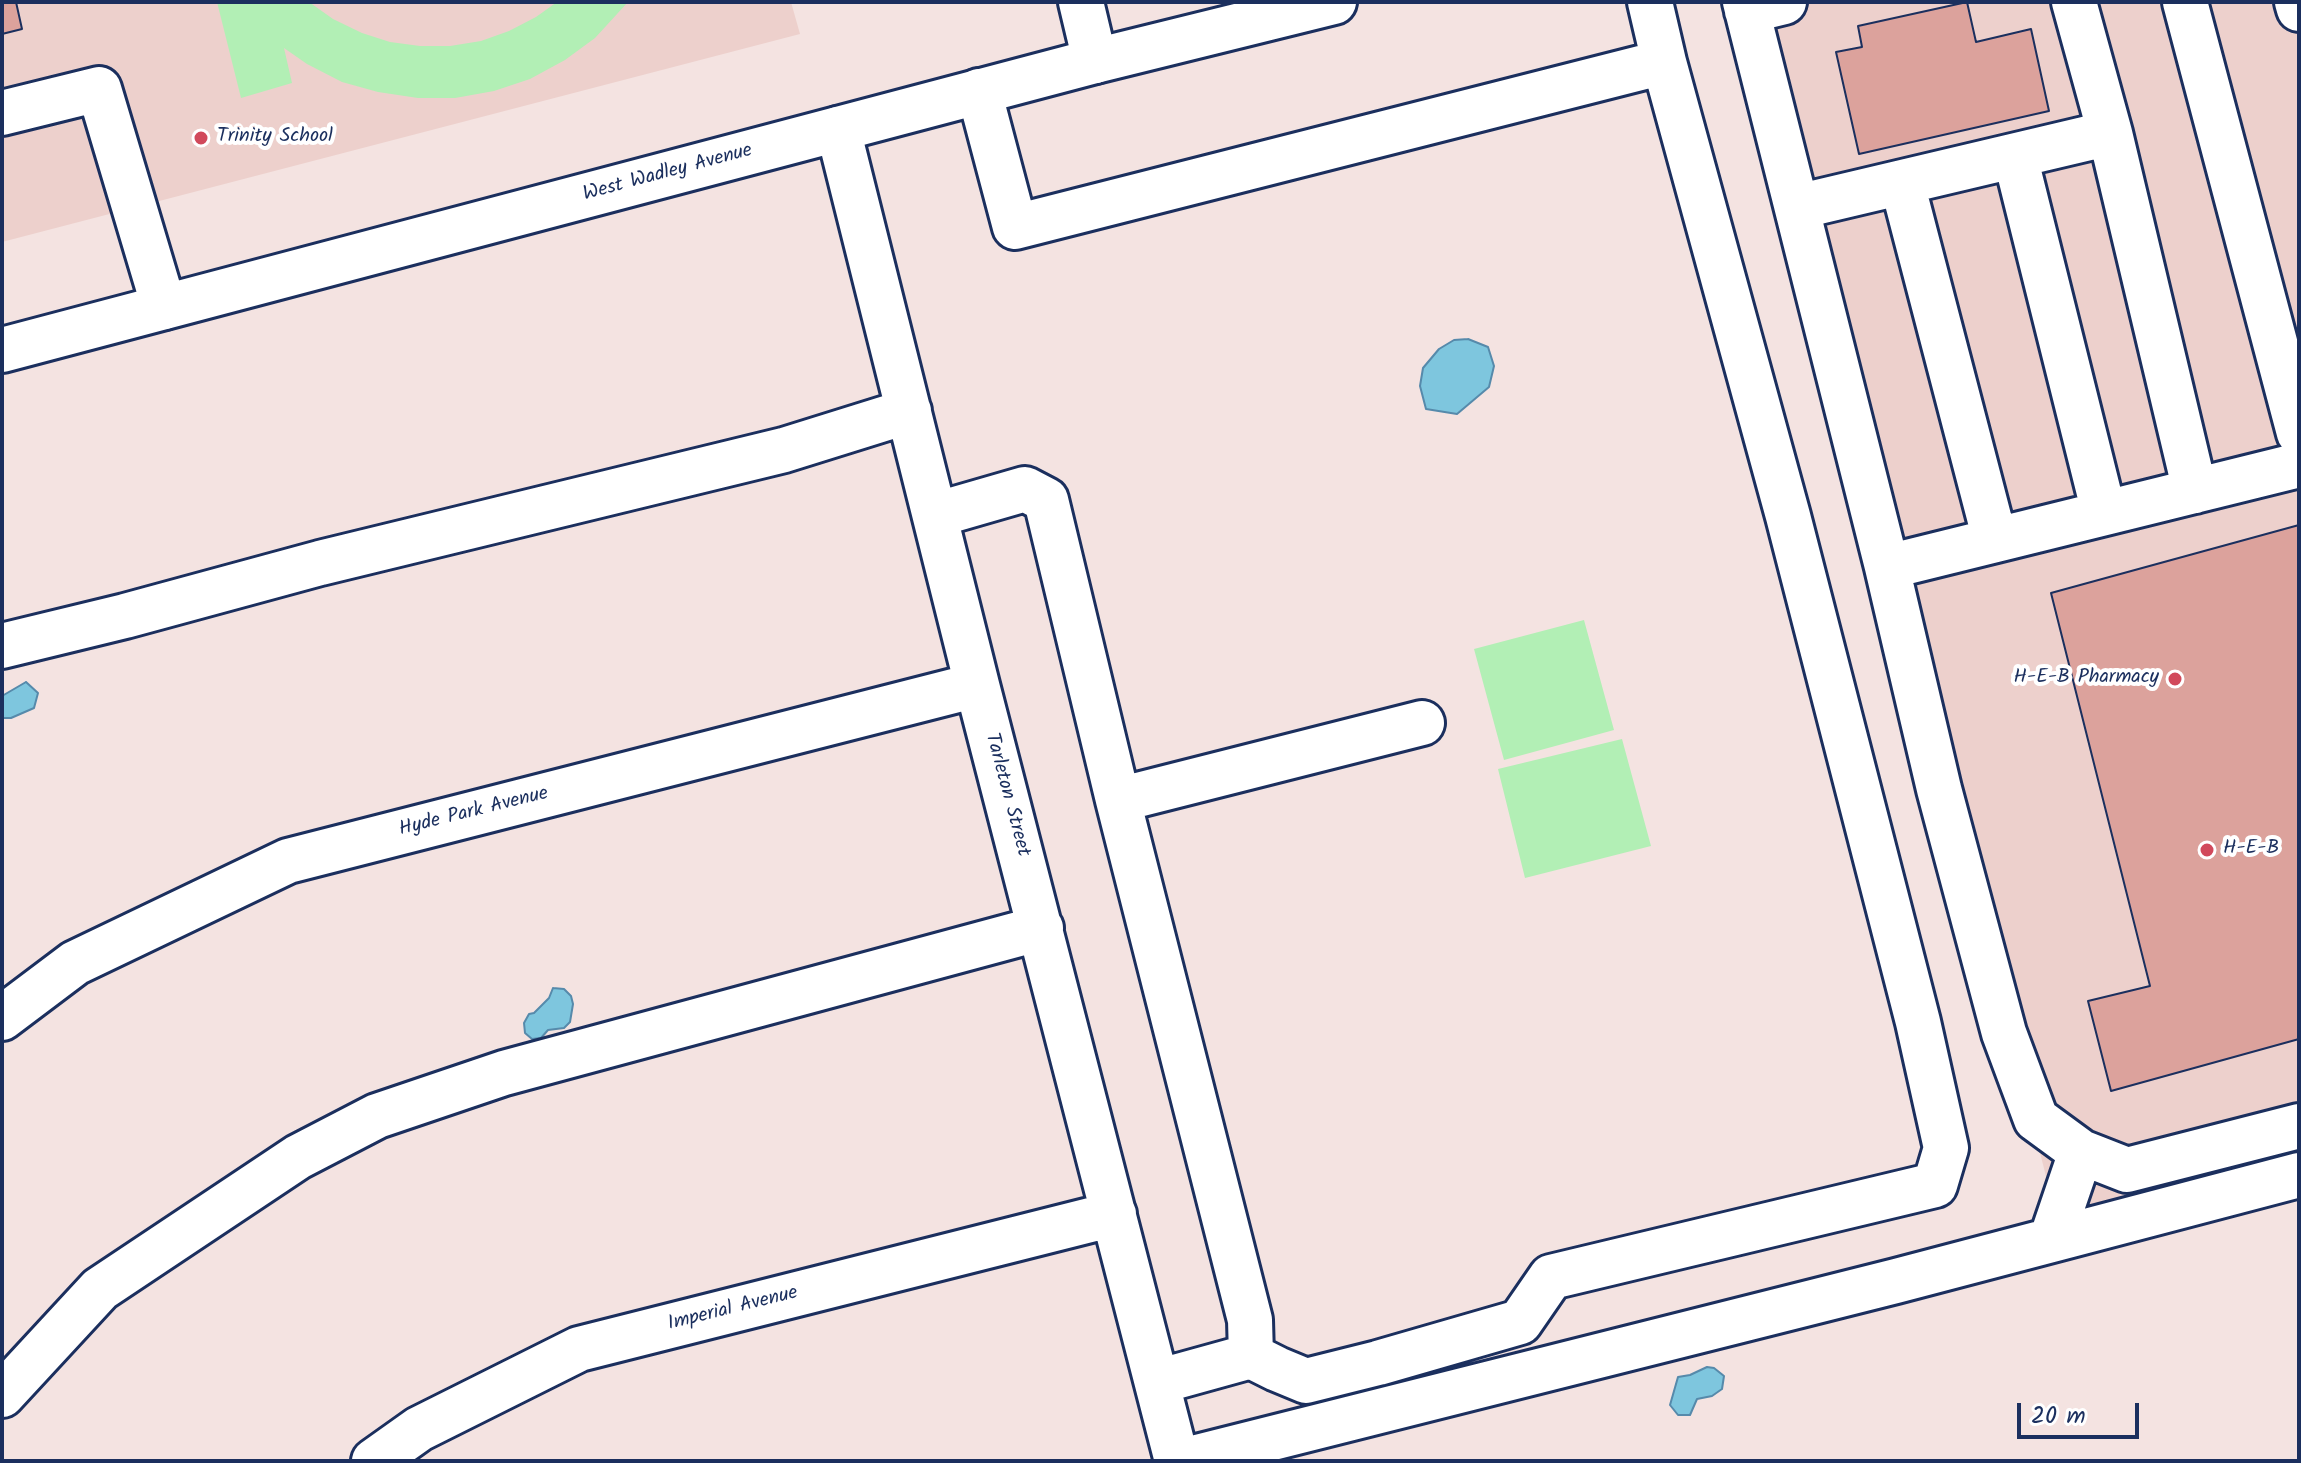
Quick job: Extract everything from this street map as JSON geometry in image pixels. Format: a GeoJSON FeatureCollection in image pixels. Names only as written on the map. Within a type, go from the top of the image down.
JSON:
{"type":"FeatureCollection","features":[{"type":"Feature","properties":{"kind":"street"},"geometry":{"type":"LineString","coordinates":[[1081,2],[1095,61]]}},
{"type":"Feature","properties":{"kind":"street","name":"West Wadley Avenue"},"geometry":{"type":"LineString","coordinates":[[2,350],[979,91],[1334,2]]}},
{"type":"Feature","properties":{"kind":"street"},"geometry":{"type":"LineString","coordinates":[[1157,1382],[1251,1356],[1306,1381],[1335,1374],[1520,1322],[1551,1277],[1935,1185],[1946,1148],[1918,1022],[1788,516],[1650,2]]}},
{"type":"Feature","properties":{"kind":"street"},"geometry":{"type":"LineString","coordinates":[[2074,2],[2110,133],[2195,491]]}},
{"type":"Feature","properties":{"kind":"street"},"geometry":{"type":"LineString","coordinates":[[2185,2],[2299,433]]}},
{"type":"Feature","properties":{"kind":"street"},"geometry":{"type":"LineString","coordinates":[[2297,2],[2299,9]]}},
{"type":"Feature","properties":{"kind":"street"},"geometry":{"type":"LineString","coordinates":[[1759,5],[1797,207],[1939,789],[2004,1033],[2036,1119],[2081,1152],[2127,1170],[2299,1126]]}},
{"type":"Feature","properties":{"kind":"street"},"geometry":{"type":"LineString","coordinates":[[979,91],[1015,227],[1664,62]]}},
{"type":"Feature","properties":{"kind":"street"},"geometry":{"type":"LineString","coordinates":[[2,113],[99,89],[164,307]]}},
{"type":"Feature","properties":{"kind":"street","name":"Tarleton Street"},"geometry":{"type":"LineString","coordinates":[[838,129],[977,685],[1179,1461]]}},
{"type":"Feature","properties":{"kind":"street"},"geometry":{"type":"LineString","coordinates":[[1797,207],[2110,133]]}},
{"type":"Feature","properties":{"kind":"street"},"geometry":{"type":"LineString","coordinates":[[2015,156],[2104,513]]}},
{"type":"Feature","properties":{"kind":"street"},"geometry":{"type":"LineString","coordinates":[[1902,183],[1995,540]]}},
{"type":"Feature","properties":{"kind":"street"},"geometry":{"type":"LineString","coordinates":[[2,646],[378,548],[784,450],[909,411]]}},
{"type":"Feature","properties":{"kind":"street"},"geometry":{"type":"LineString","coordinates":[[1887,567],[2299,465]]}},
{"type":"Feature","properties":{"kind":"street"},"geometry":{"type":"LineString","coordinates":[[935,515],[1025,489],[1046,500],[1118,800],[1250,1320],[1251,1356]]}},
{"type":"Feature","properties":{"kind":"street","name":"Hyde Park Avenue"},"geometry":{"type":"LineString","coordinates":[[2,1018],[75,963],[288,861],[977,685]]}},
{"type":"Feature","properties":{"kind":"street"},"geometry":{"type":"LineString","coordinates":[[1118,800],[1422,723]]}},
{"type":"Feature","properties":{"kind":"street"},"geometry":{"type":"LineString","coordinates":[[2,1395],[100,1289],[298,1157],[377,1116],[504,1073],[1041,928]]}},
{"type":"Feature","properties":{"kind":"street"},"geometry":{"type":"LineString","coordinates":[[2051,1240],[2081,1152]]}},
{"type":"Feature","properties":{"kind":"street"},"geometry":{"type":"LineString","coordinates":[[1179,1461],[2299,1175]]}},
{"type":"Feature","properties":{"kind":"street","name":"Imperial Avenue"},"geometry":{"type":"LineString","coordinates":[[374,1461],[419,1429],[579,1349],[1114,1214]]}},
{"type":"Feature","properties":{"kind":"shaded area","name":"Trinity School"},"geometry":{"type":"Polygon","coordinates":[[[2,2],[791,2],[800,34],[2,242],[2,2]]]}},
{"type":"Feature","properties":{"kind":"shaded area"},"geometry":{"type":"Polygon","coordinates":[[[1750,2],[2299,2],[2299,1155],[2056,1216],[1750,2]]]}},
{"type":"Feature","properties":{"kind":"green space"},"geometry":{"type":"Polygon","coordinates":[[[217,2],[309,2],[333,19],[390,42],[450,46],[481,41],[509,31],[557,2],[628,2],[595,38],[565,60],[530,79],[494,91],[455,98],[418,98],[378,92],[342,82],[284,48],[292,83],[241,98],[217,2]]]}},
{"type":"Feature","properties":{"kind":"green space"},"geometry":{"type":"Polygon","coordinates":[[[1584,620],[1614,730],[1504,760],[1474,649],[1584,620]]]}},
{"type":"Feature","properties":{"kind":"green space"},"geometry":{"type":"Polygon","coordinates":[[[1622,739],[1651,846],[1525,878],[1498,769],[1622,739]]]}},
{"type":"Feature","properties":{"kind":"water"},"geometry":{"type":"Polygon","coordinates":[[[1468,339],[1488,347],[1494,366],[1489,387],[1457,414],[1426,409],[1420,386],[1423,368],[1439,349],[1454,340],[1468,339]]]}},
{"type":"Feature","properties":{"kind":"water"},"geometry":{"type":"Polygon","coordinates":[[[26,682],[38,693],[34,708],[11,718],[2,718],[2,696],[26,682]]]}},
{"type":"Feature","properties":{"kind":"water"},"geometry":{"type":"Polygon","coordinates":[[[553,988],[564,989],[571,996],[570,1022],[564,1028],[548,1030],[541,1038],[532,1039],[525,1033],[524,1023],[529,1014],[549,998],[553,988]]]}},
{"type":"Feature","properties":{"kind":"water"},"geometry":{"type":"Polygon","coordinates":[[[1707,1367],[1724,1376],[1722,1389],[1712,1396],[1697,1399],[1690,1415],[1678,1415],[1670,1405],[1678,1377],[1707,1367]]]}},
{"type":"Feature","properties":{"kind":"building"},"geometry":{"type":"Polygon","coordinates":[[[2,2],[16,2],[22,29],[2,34],[2,2]]]}},
{"type":"Feature","properties":{"kind":"building"},"geometry":{"type":"Polygon","coordinates":[[[1967,2],[1976,42],[2031,29],[2049,111],[1859,154],[1836,52],[1862,47],[1858,26],[1967,2]]]}},
{"type":"Feature","properties":{"kind":"building","name":"H-E-B"},"geometry":{"type":"Polygon","coordinates":[[[2299,525],[2299,1039],[2111,1091],[2088,1001],[2150,986],[2051,593],[2299,525]]]}},
{"type":"Feature","properties":{"kind":"place","name":"Trinity School"},"geometry":{"type":"Point","coordinates":[201,138]}},
{"type":"Feature","properties":{"kind":"place","name":"H-E-B Pharmacy"},"geometry":{"type":"Point","coordinates":[2175,679]}},
{"type":"Feature","properties":{"kind":"place","name":"H-E-B"},"geometry":{"type":"Point","coordinates":[2207,850]}}]}
